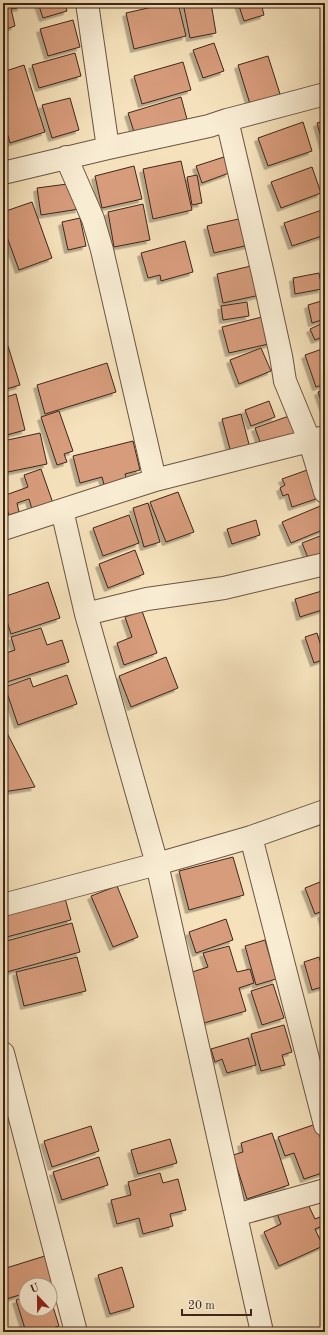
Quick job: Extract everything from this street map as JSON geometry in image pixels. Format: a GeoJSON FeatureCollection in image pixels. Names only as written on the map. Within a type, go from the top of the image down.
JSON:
{"type":"FeatureCollection","features":[{"type":"Feature","properties":{"kind":"street"},"geometry":{"type":"LineString","coordinates":[[87,3],[108,148]]}},
{"type":"Feature","properties":{"kind":"street"},"geometry":{"type":"LineString","coordinates":[[3,173],[66,157],[209,126],[325,94]]}},
{"type":"Feature","properties":{"kind":"street"},"geometry":{"type":"LineString","coordinates":[[227,120],[263,274],[285,381],[317,440],[325,492]]}},
{"type":"Feature","properties":{"kind":"street"},"geometry":{"type":"LineString","coordinates":[[66,157],[93,219],[102,250],[156,480]]}},
{"type":"Feature","properties":{"kind":"street"},"geometry":{"type":"LineString","coordinates":[[3,529],[156,480],[317,440]]}},
{"type":"Feature","properties":{"kind":"street"},"geometry":{"type":"LineString","coordinates":[[62,510],[86,614],[157,864],[262,1332]]}},
{"type":"Feature","properties":{"kind":"street"},"geometry":{"type":"LineString","coordinates":[[86,614],[146,599],[224,588],[325,564]]}},
{"type":"Feature","properties":{"kind":"street"},"geometry":{"type":"LineString","coordinates":[[3,905],[252,837],[325,811]]}},
{"type":"Feature","properties":{"kind":"street"},"geometry":{"type":"LineString","coordinates":[[252,837],[325,1125]]}},
{"type":"Feature","properties":{"kind":"street"},"geometry":{"type":"LineString","coordinates":[[3,1053],[76,1332]]}},
{"type":"Feature","properties":{"kind":"street"},"geometry":{"type":"LineString","coordinates":[[236,1214],[325,1190]]}},
{"type":"Feature","properties":{"kind":"building"},"geometry":{"type":"Polygon","coordinates":[[[3,3],[20,3],[21,7],[11,9],[15,26],[3,30],[3,3]]]}},
{"type":"Feature","properties":{"kind":"building"},"geometry":{"type":"Polygon","coordinates":[[[38,3],[65,3],[67,11],[43,18],[38,3]]]}},
{"type":"Feature","properties":{"kind":"building"},"geometry":{"type":"Polygon","coordinates":[[[170,3],[178,3],[186,36],[134,49],[126,13],[170,3]]]}},
{"type":"Feature","properties":{"kind":"building"},"geometry":{"type":"Polygon","coordinates":[[[183,3],[211,3],[216,33],[190,38],[183,3]]]}},
{"type":"Feature","properties":{"kind":"building"},"geometry":{"type":"Polygon","coordinates":[[[238,3],[261,3],[264,15],[244,21],[238,3]]]}},
{"type":"Feature","properties":{"kind":"building"},"geometry":{"type":"Polygon","coordinates":[[[73,20],[80,47],[48,56],[40,29],[73,20]]]}},
{"type":"Feature","properties":{"kind":"building"},"geometry":{"type":"Polygon","coordinates":[[[214,43],[224,71],[203,78],[193,50],[214,43]]]}},
{"type":"Feature","properties":{"kind":"building"},"geometry":{"type":"Polygon","coordinates":[[[75,53],[81,76],[39,88],[32,65],[75,53]]]}},
{"type":"Feature","properties":{"kind":"building"},"geometry":{"type":"Polygon","coordinates":[[[268,56],[280,94],[250,104],[238,65],[268,56]]]}},
{"type":"Feature","properties":{"kind":"building"},"geometry":{"type":"Polygon","coordinates":[[[183,62],[191,90],[142,104],[134,76],[183,62]]]}},
{"type":"Feature","properties":{"kind":"building"},"geometry":{"type":"Polygon","coordinates":[[[24,65],[45,132],[10,143],[3,119],[3,72],[24,65]]]}},
{"type":"Feature","properties":{"kind":"building"},"geometry":{"type":"Polygon","coordinates":[[[181,97],[188,123],[136,138],[128,113],[181,97]]]}},
{"type":"Feature","properties":{"kind":"building"},"geometry":{"type":"Polygon","coordinates":[[[70,98],[79,130],[52,138],[42,105],[70,98]]]}},
{"type":"Feature","properties":{"kind":"building"},"geometry":{"type":"Polygon","coordinates":[[[325,121],[325,152],[317,123],[325,121]]]}},
{"type":"Feature","properties":{"kind":"building"},"geometry":{"type":"Polygon","coordinates":[[[303,122],[312,151],[268,166],[258,138],[303,122]]]}},
{"type":"Feature","properties":{"kind":"building"},"geometry":{"type":"Polygon","coordinates":[[[224,157],[229,173],[202,183],[196,166],[224,157]]]}},
{"type":"Feature","properties":{"kind":"building"},"geometry":{"type":"Polygon","coordinates":[[[181,161],[192,210],[153,219],[143,169],[181,161]]]}},
{"type":"Feature","properties":{"kind":"building"},"geometry":{"type":"Polygon","coordinates":[[[134,166],[142,199],[102,208],[95,176],[134,166]]]}},
{"type":"Feature","properties":{"kind":"building"},"geometry":{"type":"Polygon","coordinates":[[[312,167],[321,193],[281,208],[271,182],[312,167]]]}},
{"type":"Feature","properties":{"kind":"building"},"geometry":{"type":"Polygon","coordinates":[[[197,175],[202,203],[192,205],[187,177],[197,175]]]}},
{"type":"Feature","properties":{"kind":"building"},"geometry":{"type":"Polygon","coordinates":[[[75,183],[79,209],[41,215],[37,188],[75,183]]]}},
{"type":"Feature","properties":{"kind":"building"},"geometry":{"type":"Polygon","coordinates":[[[32,202],[52,258],[19,270],[3,226],[3,212],[32,202]]]}},
{"type":"Feature","properties":{"kind":"building"},"geometry":{"type":"Polygon","coordinates":[[[143,204],[150,240],[114,247],[108,212],[143,204]]]}},
{"type":"Feature","properties":{"kind":"building"},"geometry":{"type":"Polygon","coordinates":[[[325,209],[325,235],[292,246],[284,223],[325,209]]]}},
{"type":"Feature","properties":{"kind":"building"},"geometry":{"type":"Polygon","coordinates":[[[80,218],[86,246],[68,250],[62,222],[80,218]]]}},
{"type":"Feature","properties":{"kind":"building"},"geometry":{"type":"Polygon","coordinates":[[[243,218],[249,245],[214,253],[207,226],[243,218]]]}},
{"type":"Feature","properties":{"kind":"building"},"geometry":{"type":"Polygon","coordinates":[[[185,241],[193,272],[161,281],[160,275],[148,278],[141,253],[185,241]]]}},
{"type":"Feature","properties":{"kind":"building"},"geometry":{"type":"Polygon","coordinates":[[[268,262],[274,292],[223,303],[217,274],[268,262]]]}},
{"type":"Feature","properties":{"kind":"building"},"geometry":{"type":"Polygon","coordinates":[[[319,273],[322,289],[295,294],[293,278],[319,273]]]}},
{"type":"Feature","properties":{"kind":"building"},"geometry":{"type":"Polygon","coordinates":[[[325,300],[325,319],[312,323],[308,305],[325,300]]]}},
{"type":"Feature","properties":{"kind":"building"},"geometry":{"type":"Polygon","coordinates":[[[247,302],[249,316],[223,320],[221,306],[247,302]]]}},
{"type":"Feature","properties":{"kind":"building"},"geometry":{"type":"Polygon","coordinates":[[[266,316],[273,343],[229,353],[222,327],[266,316]]]}},
{"type":"Feature","properties":{"kind":"building"},"geometry":{"type":"Polygon","coordinates":[[[325,322],[325,336],[315,340],[310,329],[325,322]]]}},
{"type":"Feature","properties":{"kind":"building"},"geometry":{"type":"Polygon","coordinates":[[[8,346],[20,385],[3,390],[3,348],[8,346]]]}},
{"type":"Feature","properties":{"kind":"building"},"geometry":{"type":"Polygon","coordinates":[[[261,348],[271,371],[239,384],[230,360],[261,348]]]}},
{"type":"Feature","properties":{"kind":"building"},"geometry":{"type":"Polygon","coordinates":[[[325,348],[325,384],[316,387],[305,355],[325,348]]]}},
{"type":"Feature","properties":{"kind":"building"},"geometry":{"type":"Polygon","coordinates":[[[107,363],[116,392],[45,414],[37,385],[107,363]]]}},
{"type":"Feature","properties":{"kind":"building"},"geometry":{"type":"Polygon","coordinates":[[[325,389],[325,412],[318,392],[325,389]]]}},
{"type":"Feature","properties":{"kind":"building"},"geometry":{"type":"Polygon","coordinates":[[[16,394],[25,430],[3,436],[3,398],[16,394]]]}},
{"type":"Feature","properties":{"kind":"building"},"geometry":{"type":"Polygon","coordinates":[[[269,401],[275,417],[251,426],[245,410],[269,401]]]}},
{"type":"Feature","properties":{"kind":"building"},"geometry":{"type":"Polygon","coordinates":[[[59,411],[73,451],[64,454],[67,462],[57,465],[41,417],[59,411]]]}},
{"type":"Feature","properties":{"kind":"building"},"geometry":{"type":"Polygon","coordinates":[[[241,414],[250,448],[231,453],[222,419],[241,414]]]}},
{"type":"Feature","properties":{"kind":"building"},"geometry":{"type":"Polygon","coordinates":[[[289,416],[297,438],[263,450],[255,428],[289,416]]]}},
{"type":"Feature","properties":{"kind":"building"},"geometry":{"type":"Polygon","coordinates":[[[40,433],[47,464],[3,473],[3,441],[40,433]]]}},
{"type":"Feature","properties":{"kind":"building"},"geometry":{"type":"Polygon","coordinates":[[[133,441],[140,470],[125,474],[128,483],[105,488],[102,477],[80,483],[73,456],[133,441]]]}},
{"type":"Feature","properties":{"kind":"building"},"geometry":{"type":"Polygon","coordinates":[[[41,469],[55,509],[34,516],[29,499],[17,503],[19,512],[9,515],[3,496],[28,487],[24,475],[41,469]]]}},
{"type":"Feature","properties":{"kind":"building"},"geometry":{"type":"Polygon","coordinates":[[[310,469],[319,498],[292,507],[288,494],[283,496],[280,488],[285,485],[282,479],[310,469]]]}},
{"type":"Feature","properties":{"kind":"building"},"geometry":{"type":"Polygon","coordinates":[[[178,492],[194,532],[166,542],[150,502],[178,492]]]}},
{"type":"Feature","properties":{"kind":"building"},"geometry":{"type":"Polygon","coordinates":[[[148,503],[160,542],[144,547],[133,508],[148,503]]]}},
{"type":"Feature","properties":{"kind":"building"},"geometry":{"type":"Polygon","coordinates":[[[325,504],[325,529],[291,543],[282,522],[325,504]]]}},
{"type":"Feature","properties":{"kind":"building"},"geometry":{"type":"Polygon","coordinates":[[[129,515],[139,543],[103,556],[93,528],[129,515]]]}},
{"type":"Feature","properties":{"kind":"building"},"geometry":{"type":"Polygon","coordinates":[[[256,520],[260,535],[232,544],[227,529],[256,520]]]}},
{"type":"Feature","properties":{"kind":"building"},"geometry":{"type":"Polygon","coordinates":[[[325,534],[325,559],[311,565],[302,543],[325,534]]]}},
{"type":"Feature","properties":{"kind":"building"},"geometry":{"type":"Polygon","coordinates":[[[135,550],[144,574],[108,588],[99,564],[135,550]]]}},
{"type":"Feature","properties":{"kind":"building"},"geometry":{"type":"Polygon","coordinates":[[[48,582],[60,618],[11,634],[3,609],[3,597],[48,582]]]}},
{"type":"Feature","properties":{"kind":"building"},"geometry":{"type":"Polygon","coordinates":[[[325,590],[325,609],[300,617],[295,599],[325,590]]]}},
{"type":"Feature","properties":{"kind":"building"},"geometry":{"type":"Polygon","coordinates":[[[142,611],[157,653],[124,665],[117,643],[132,637],[125,617],[142,611]]]}},
{"type":"Feature","properties":{"kind":"building"},"geometry":{"type":"Polygon","coordinates":[[[41,628],[47,645],[62,640],[69,662],[4,683],[3,654],[15,650],[11,637],[41,628]]]}},
{"type":"Feature","properties":{"kind":"building"},"geometry":{"type":"Polygon","coordinates":[[[325,631],[325,646],[320,633],[325,631]]]}},
{"type":"Feature","properties":{"kind":"building"},"geometry":{"type":"Polygon","coordinates":[[[317,633],[325,659],[314,663],[305,637],[317,633]]]}},
{"type":"Feature","properties":{"kind":"building"},"geometry":{"type":"Polygon","coordinates":[[[166,657],[178,688],[131,707],[119,676],[166,657]]]}},
{"type":"Feature","properties":{"kind":"building"},"geometry":{"type":"Polygon","coordinates":[[[67,675],[77,704],[18,725],[5,687],[30,678],[33,687],[67,675]]]}},
{"type":"Feature","properties":{"kind":"building"},"geometry":{"type":"Polygon","coordinates":[[[3,733],[7,733],[35,787],[3,792],[3,733]]]}},
{"type":"Feature","properties":{"kind":"building"},"geometry":{"type":"Polygon","coordinates":[[[233,857],[244,895],[189,910],[179,871],[233,857]]]}},
{"type":"Feature","properties":{"kind":"building"},"geometry":{"type":"Polygon","coordinates":[[[325,880],[325,910],[315,914],[305,888],[325,880]]]}},
{"type":"Feature","properties":{"kind":"building"},"geometry":{"type":"Polygon","coordinates":[[[117,886],[138,937],[113,947],[91,896],[117,886]]]}},
{"type":"Feature","properties":{"kind":"building"},"geometry":{"type":"Polygon","coordinates":[[[63,891],[71,920],[3,938],[3,906],[63,891]]]}},
{"type":"Feature","properties":{"kind":"building"},"geometry":{"type":"Polygon","coordinates":[[[325,913],[325,928],[321,914],[325,913]]]}},
{"type":"Feature","properties":{"kind":"building"},"geometry":{"type":"Polygon","coordinates":[[[226,919],[233,940],[196,953],[189,932],[226,919]]]}},
{"type":"Feature","properties":{"kind":"building"},"geometry":{"type":"Polygon","coordinates":[[[72,923],[80,952],[3,973],[3,942],[72,923]]]}},
{"type":"Feature","properties":{"kind":"building"},"geometry":{"type":"Polygon","coordinates":[[[265,940],[276,979],[256,985],[245,946],[265,940]]]}},
{"type":"Feature","properties":{"kind":"building"},"geometry":{"type":"Polygon","coordinates":[[[229,946],[237,972],[250,969],[254,983],[239,988],[246,1011],[204,1023],[189,973],[208,967],[203,953],[229,946]]]}},
{"type":"Feature","properties":{"kind":"building"},"geometry":{"type":"Polygon","coordinates":[[[77,957],[86,991],[24,1006],[16,972],[77,957]]]}},
{"type":"Feature","properties":{"kind":"building"},"geometry":{"type":"Polygon","coordinates":[[[319,957],[325,976],[325,986],[312,990],[304,962],[319,957]]]}},
{"type":"Feature","properties":{"kind":"building"},"geometry":{"type":"Polygon","coordinates":[[[273,984],[284,1018],[262,1025],[251,991],[273,984]]]}},
{"type":"Feature","properties":{"kind":"building"},"geometry":{"type":"Polygon","coordinates":[[[284,1025],[292,1052],[282,1055],[285,1065],[261,1071],[251,1034],[284,1025]]]}},
{"type":"Feature","properties":{"kind":"building"},"geometry":{"type":"Polygon","coordinates":[[[248,1038],[256,1065],[227,1073],[222,1059],[215,1062],[211,1049],[248,1038]]]}},
{"type":"Feature","properties":{"kind":"building"},"geometry":{"type":"Polygon","coordinates":[[[316,1124],[325,1152],[325,1172],[304,1179],[294,1153],[285,1156],[278,1137],[316,1124]]]}},
{"type":"Feature","properties":{"kind":"building"},"geometry":{"type":"Polygon","coordinates":[[[91,1126],[99,1151],[52,1167],[44,1141],[91,1126]]]}},
{"type":"Feature","properties":{"kind":"building"},"geometry":{"type":"Polygon","coordinates":[[[272,1133],[289,1185],[247,1199],[233,1155],[243,1152],[241,1143],[272,1133]]]}},
{"type":"Feature","properties":{"kind":"building"},"geometry":{"type":"Polygon","coordinates":[[[170,1139],[177,1163],[138,1174],[131,1150],[170,1139]]]}},
{"type":"Feature","properties":{"kind":"building"},"geometry":{"type":"Polygon","coordinates":[[[99,1157],[108,1185],[62,1200],[53,1172],[99,1157]]]}},
{"type":"Feature","properties":{"kind":"building"},"geometry":{"type":"Polygon","coordinates":[[[160,1173],[163,1183],[178,1179],[186,1210],[170,1214],[173,1226],[143,1234],[139,1218],[117,1224],[111,1200],[131,1195],[128,1182],[160,1173]]]}},
{"type":"Feature","properties":{"kind":"building"},"geometry":{"type":"Polygon","coordinates":[[[305,1198],[315,1219],[325,1215],[325,1225],[315,1229],[323,1246],[279,1266],[264,1232],[281,1224],[276,1211],[305,1198]]]}},
{"type":"Feature","properties":{"kind":"building"},"geometry":{"type":"Polygon","coordinates":[[[48,1255],[55,1277],[18,1277],[18,1295],[3,1300],[3,1269],[48,1255]]]}},
{"type":"Feature","properties":{"kind":"building"},"geometry":{"type":"Polygon","coordinates":[[[122,1267],[134,1307],[110,1314],[98,1275],[122,1267]]]}},
{"type":"Feature","properties":{"kind":"building"},"geometry":{"type":"Polygon","coordinates":[[[21,1317],[56,1317],[59,1326],[41,1332],[26,1332],[21,1317]]]}}]}
